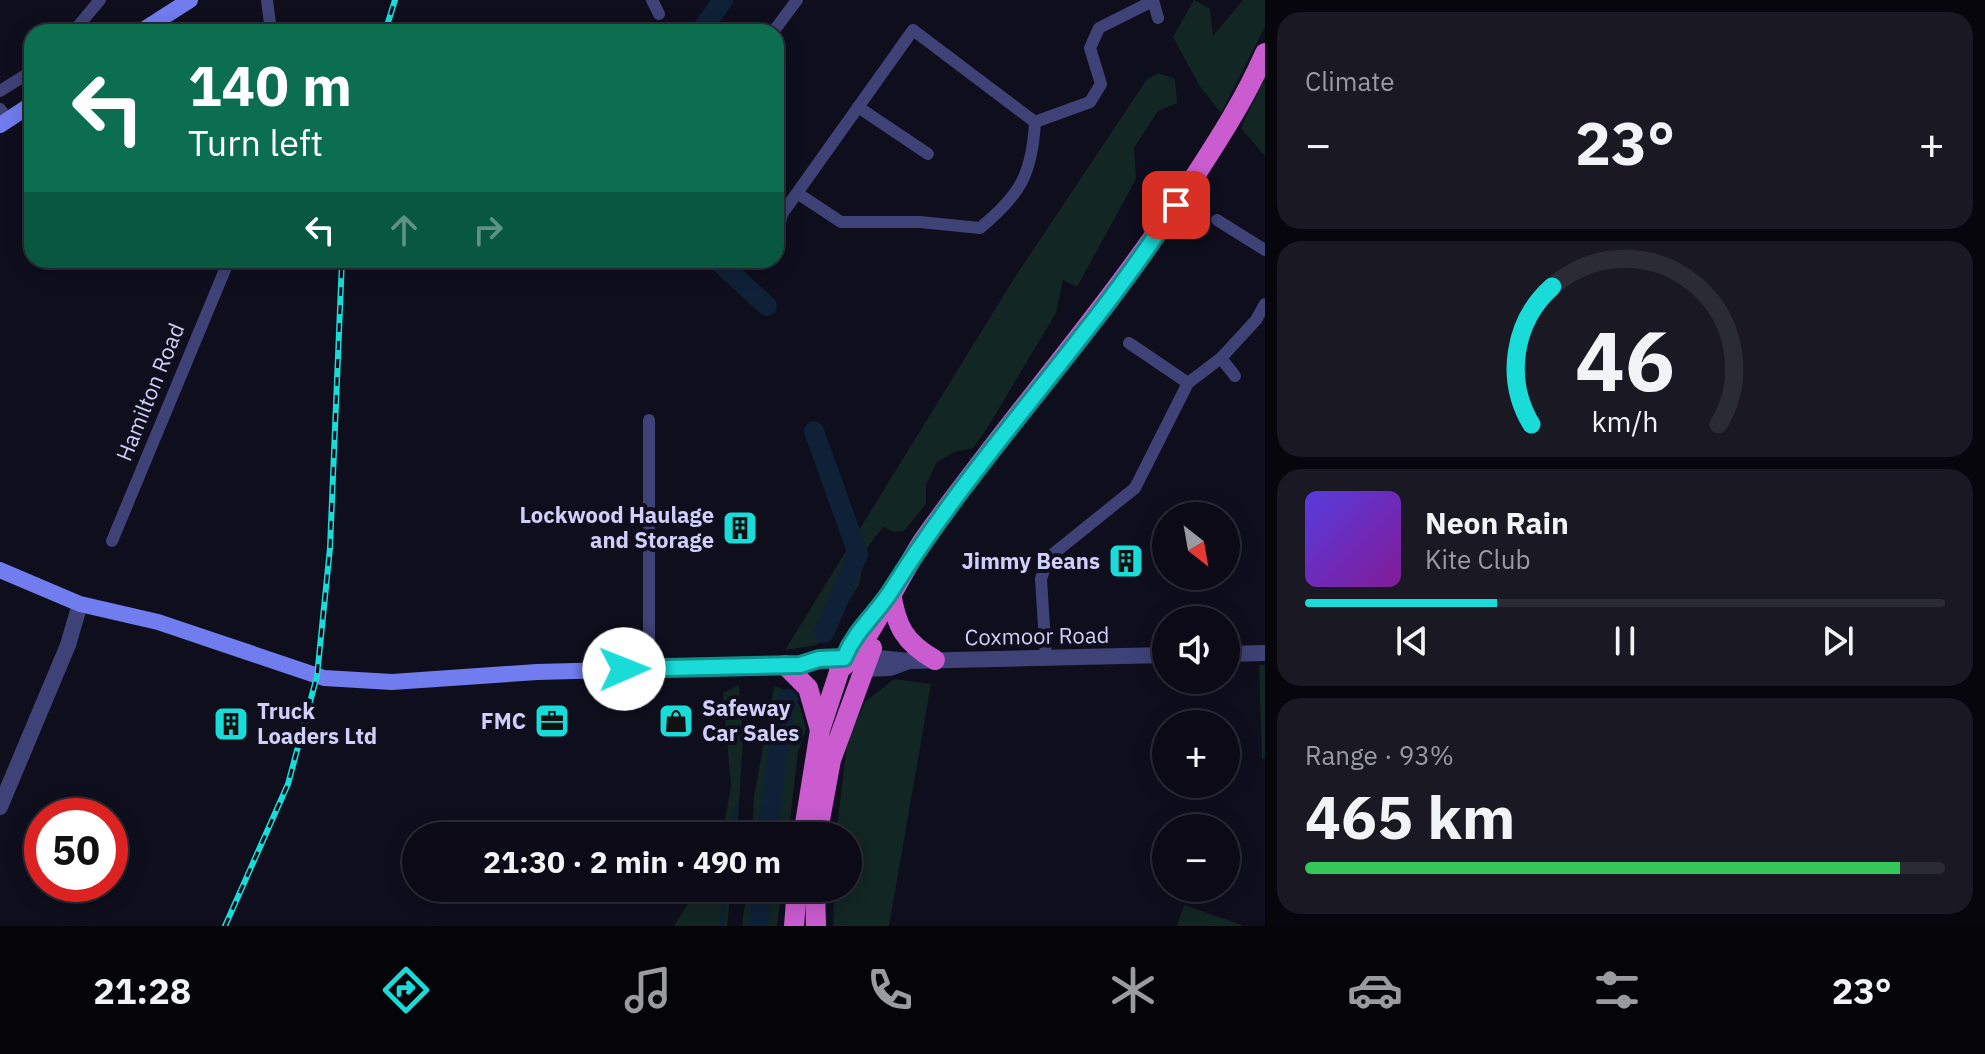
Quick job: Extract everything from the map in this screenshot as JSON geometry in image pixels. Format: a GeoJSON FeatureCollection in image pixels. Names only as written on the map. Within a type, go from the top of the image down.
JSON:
{"type":"FeatureCollection","features":[{"type":"Feature","properties":{"kind":"highway"},"geometry":{"type":"LineString","coordinates":[[820,822],[854,663],[858,629],[891,592],[967,479],[1146,251],[1220,137],[1265,53]]}},
{"type":"Feature","properties":{"kind":"highway"},"geometry":{"type":"LineString","coordinates":[[891,592],[894,616],[904,637],[935,660]]}},
{"type":"Feature","properties":{"kind":"highway"},"geometry":{"type":"LineString","coordinates":[[805,822],[820,730],[854,663]]}},
{"type":"Feature","properties":{"kind":"highway"},"geometry":{"type":"LineString","coordinates":[[793,665],[808,688],[820,730]]}},
{"type":"Feature","properties":{"kind":"highway"},"geometry":{"type":"LineString","coordinates":[[794,926],[796,902]]}},
{"type":"Feature","properties":{"kind":"highway"},"geometry":{"type":"LineString","coordinates":[[815,902],[816,926]]}},
{"type":"Feature","properties":{"kind":"main road"},"geometry":{"type":"LineString","coordinates":[[152,24],[190,0]]}},
{"type":"Feature","properties":{"kind":"main road"},"geometry":{"type":"LineString","coordinates":[[3,118],[24,108]]}},
{"type":"Feature","properties":{"kind":"main road"},"geometry":{"type":"LineString","coordinates":[[0,570],[80,604],[158,622],[324,678],[392,682],[793,665],[819,659],[854,663]]}},
{"type":"Feature","properties":{"kind":"street"},"geometry":{"type":"LineString","coordinates":[[80,24],[100,0]]}},
{"type":"Feature","properties":{"kind":"street"},"geometry":{"type":"LineString","coordinates":[[267,0],[270,24]]}},
{"type":"Feature","properties":{"kind":"street"},"geometry":{"type":"LineString","coordinates":[[652,0],[659,14]]}},
{"type":"Feature","properties":{"kind":"street"},"geometry":{"type":"LineString","coordinates":[[779,24],[797,0]]}},
{"type":"Feature","properties":{"kind":"street"},"geometry":{"type":"LineString","coordinates":[[1035,122],[1090,102],[1101,84],[1090,48],[1099,28],[1153,1],[1158,18]]}},
{"type":"Feature","properties":{"kind":"street"},"geometry":{"type":"LineString","coordinates":[[784,211],[913,30],[1035,122]]}},
{"type":"Feature","properties":{"kind":"street"},"geometry":{"type":"LineString","coordinates":[[0,91],[24,76]]}},
{"type":"Feature","properties":{"kind":"street"},"geometry":{"type":"LineString","coordinates":[[858,107],[928,154]]}},
{"type":"Feature","properties":{"kind":"street"},"geometry":{"type":"LineString","coordinates":[[797,193],[841,222],[920,222],[980,228],[1013,200],[1028,168],[1035,122]]}},
{"type":"Feature","properties":{"kind":"street"},"geometry":{"type":"LineString","coordinates":[[1217,220],[1265,250]]}},
{"type":"Feature","properties":{"kind":"street","name":"Hamilton Road"},"geometry":{"type":"LineString","coordinates":[[112,541],[226,268]]}},
{"type":"Feature","properties":{"kind":"street"},"geometry":{"type":"LineString","coordinates":[[1046,658],[1041,579],[1048,558],[1135,488],[1188,383],[1260,324],[1265,304]]}},
{"type":"Feature","properties":{"kind":"street"},"geometry":{"type":"LineString","coordinates":[[1129,343],[1188,383]]}},
{"type":"Feature","properties":{"kind":"street"},"geometry":{"type":"LineString","coordinates":[[1221,358],[1235,376]]}},
{"type":"Feature","properties":{"kind":"street"},"geometry":{"type":"LineString","coordinates":[[649,420],[649,669]]}},
{"type":"Feature","properties":{"kind":"street"},"geometry":{"type":"LineString","coordinates":[[0,807],[68,645],[80,604]]}},
{"type":"Feature","properties":{"kind":"street"},"geometry":{"type":"LineString","coordinates":[[1240,654],[1265,653]]}},
{"type":"Feature","properties":{"kind":"street","name":"Coxmoor Road"},"geometry":{"type":"LineString","coordinates":[[854,663],[890,668],[909,661],[1152,655]]}},
{"type":"Feature","properties":{"kind":"green space"},"geometry":{"type":"Polygon","coordinates":[[[1194,0],[1210,9],[1213,36],[1243,0],[1265,0],[1265,27],[1221,113],[1199,85],[1173,37],[1194,0]]]}},
{"type":"Feature","properties":{"kind":"green space"},"geometry":{"type":"Polygon","coordinates":[[[1158,73],[1175,79],[1177,103],[1158,111],[1134,148],[1136,179],[1077,287],[1063,280],[1056,313],[986,430],[973,448],[955,452],[937,462],[926,485],[926,504],[904,531],[894,532],[883,527],[864,552],[859,585],[827,636],[816,645],[785,650],[1015,277],[1147,79],[1158,73]]]}},
{"type":"Feature","properties":{"kind":"green space"},"geometry":{"type":"Polygon","coordinates":[[[1265,78],[1265,156],[1241,128],[1265,78]]]}},
{"type":"Feature","properties":{"kind":"green space"},"geometry":{"type":"Polygon","coordinates":[[[1259,665],[1265,665],[1265,759],[1262,759],[1259,665]]]}},
{"type":"Feature","properties":{"kind":"green space"},"geometry":{"type":"Polygon","coordinates":[[[894,679],[931,684],[889,926],[833,926],[834,902],[862,902],[862,822],[838,822],[848,736],[866,701],[894,679]]]}},
{"type":"Feature","properties":{"kind":"green space"},"geometry":{"type":"Polygon","coordinates":[[[739,685],[743,737],[738,822],[725,822],[731,787],[723,693],[739,685]]]}},
{"type":"Feature","properties":{"kind":"green space"},"geometry":{"type":"Polygon","coordinates":[[[774,686],[788,691],[800,706],[806,729],[798,752],[790,822],[753,822],[754,796],[774,686]]]}},
{"type":"Feature","properties":{"kind":"green space"},"geometry":{"type":"Polygon","coordinates":[[[689,902],[730,902],[727,926],[674,926],[689,902]]]}},
{"type":"Feature","properties":{"kind":"green space"},"geometry":{"type":"Polygon","coordinates":[[[745,902],[780,902],[777,926],[742,926],[745,902]]]}},
{"type":"Feature","properties":{"kind":"green space"},"geometry":{"type":"Polygon","coordinates":[[[1184,905],[1242,925],[1242,926],[1177,926],[1184,905]]]}},
{"type":"Feature","properties":{"kind":"waterway"},"geometry":{"type":"LineString","coordinates":[[706,24],[723,0]]}},
{"type":"Feature","properties":{"kind":"waterway"},"geometry":{"type":"LineString","coordinates":[[726,268],[767,306]]}},
{"type":"Feature","properties":{"kind":"waterway"},"geometry":{"type":"LineString","coordinates":[[814,431],[858,554],[824,633]]}},
{"type":"Feature","properties":{"kind":"waterway"},"geometry":{"type":"LineString","coordinates":[[769,822],[782,720],[788,699]]}},
{"type":"Feature","properties":{"kind":"waterway"},"geometry":{"type":"LineString","coordinates":[[735,822],[737,804]]}},
{"type":"Feature","properties":{"kind":"waterway"},"geometry":{"type":"LineString","coordinates":[[721,926],[724,902]]}},
{"type":"Feature","properties":{"kind":"waterway"},"geometry":{"type":"LineString","coordinates":[[758,926],[761,902]]}},
{"type":"Feature","properties":{"kind":"railway"},"geometry":{"type":"LineString","coordinates":[[388,24],[395,0]]}},
{"type":"Feature","properties":{"kind":"railway"},"geometry":{"type":"LineString","coordinates":[[225,926],[288,784],[317,676],[330,548],[342,268]]}},
{"type":"Feature","properties":{"kind":"place","name":"Lockwood Haulage and Storage"},"geometry":{"type":"Point","coordinates":[740,528]}},
{"type":"Feature","properties":{"kind":"place","name":"Jimmy Beans"},"geometry":{"type":"Point","coordinates":[1126,561]}},
{"type":"Feature","properties":{"kind":"place","name":"FMC"},"geometry":{"type":"Point","coordinates":[552,721]}},
{"type":"Feature","properties":{"kind":"place","name":"Safeway Car Sales"},"geometry":{"type":"Point","coordinates":[676,721]}},
{"type":"Feature","properties":{"kind":"place","name":"Truck Loaders Ltd"},"geometry":{"type":"Point","coordinates":[231,724]}},
{"type":"Feature","properties":{"kind":"route"},"geometry":{"type":"LineString","coordinates":[[624,669],[800,665],[819,659],[844,658],[855,634],[891,592],[967,479],[1088,328],[1176,205]]}}]}
